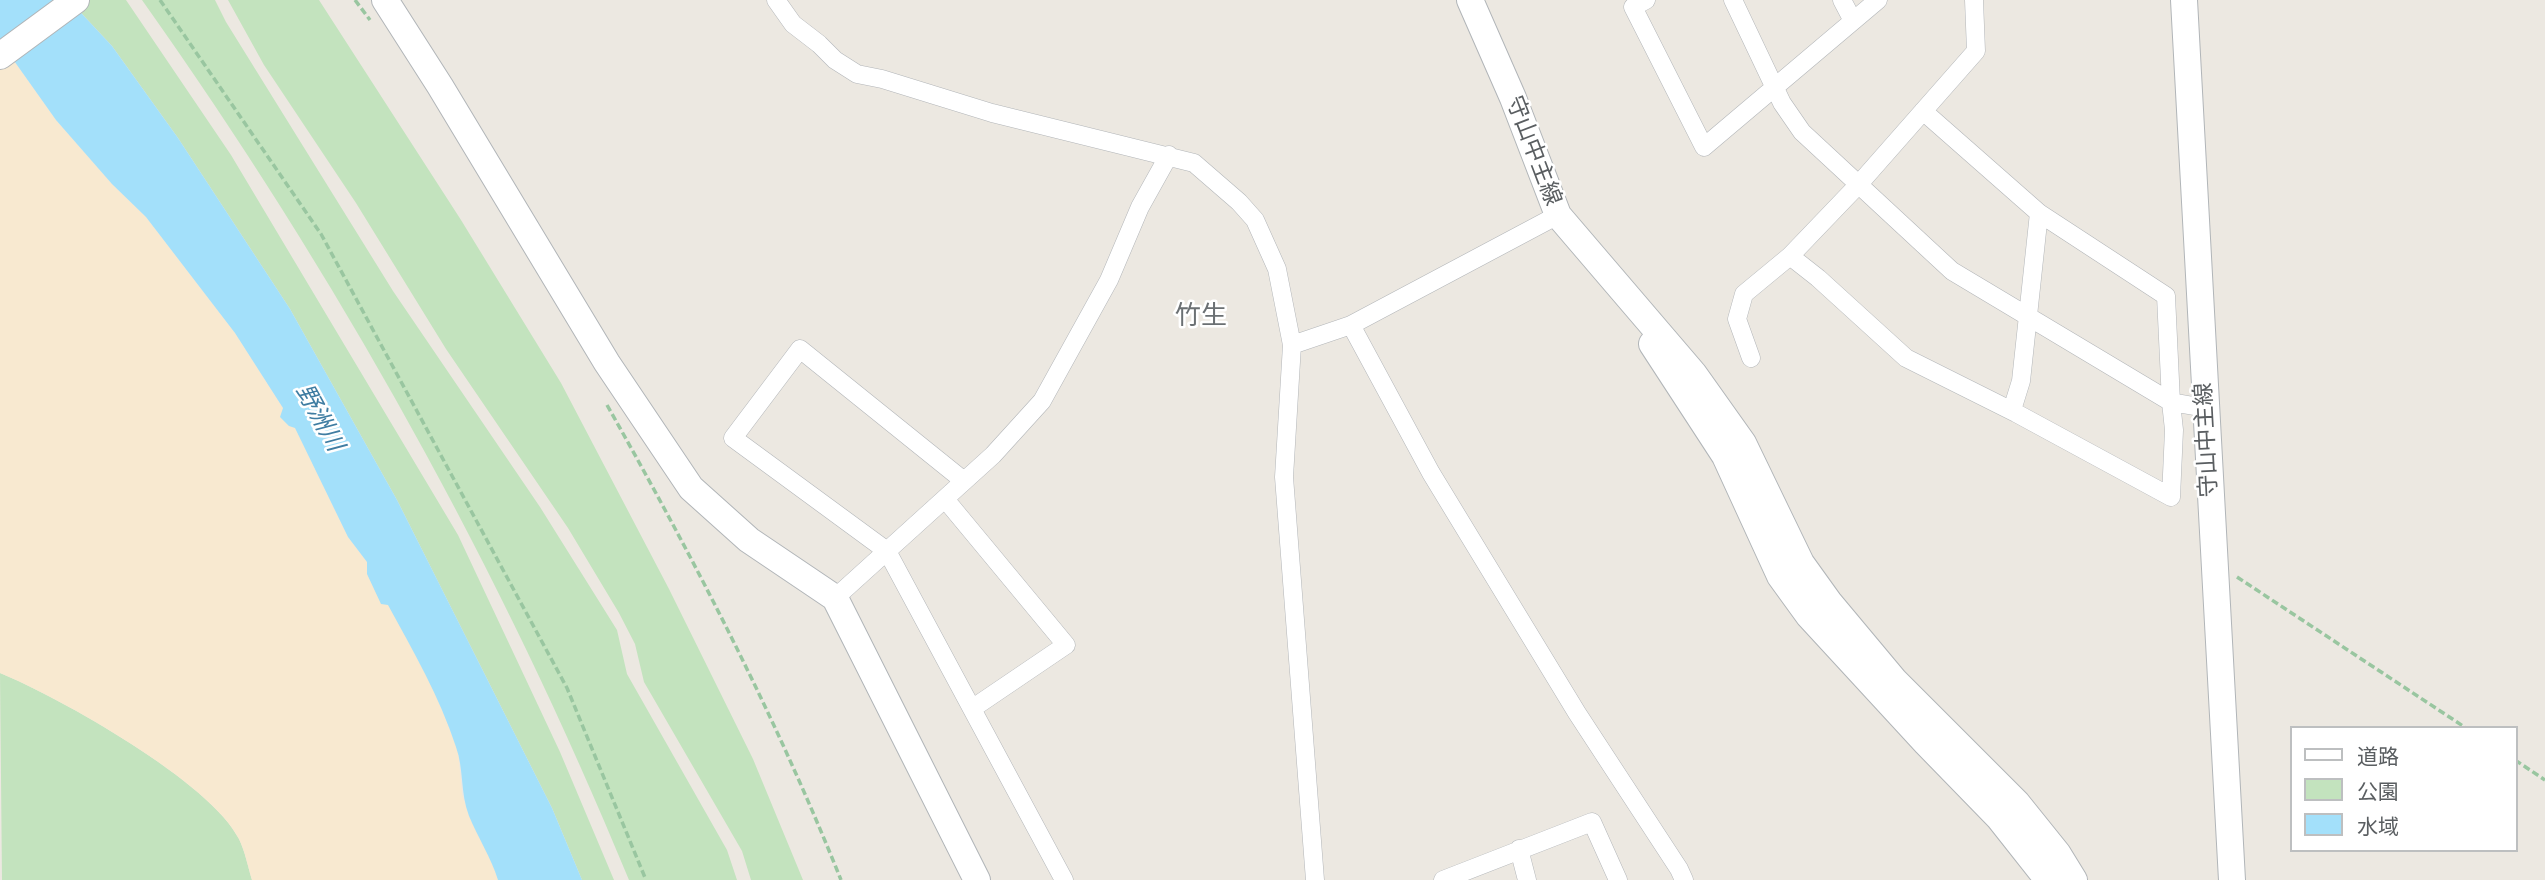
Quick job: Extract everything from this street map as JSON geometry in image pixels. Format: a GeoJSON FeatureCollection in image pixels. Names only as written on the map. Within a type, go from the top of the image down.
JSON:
{"type":"FeatureCollection","features":[{"type":"Feature","properties":{"kind":"main road"},"geometry":{"type":"LineString","coordinates":[[0,56],[76,0]]}},
{"type":"Feature","properties":{"kind":"main road","name":"守山中主線"},"geometry":{"type":"LineString","coordinates":[[1470,0],[1513,98],[1558,215],[1694,373],[1743,443],[1801,562],[1829,601],[1895,681],[2017,803],[2058,854],[2074,880]]}},
{"type":"Feature","properties":{"kind":"main road","name":"守山中主線"},"geometry":{"type":"LineString","coordinates":[[2184,0],[2232,880]]}},
{"type":"Feature","properties":{"kind":"main road"},"geometry":{"type":"LineString","coordinates":[[377,11],[440,86],[607,363],[691,488],[748,540],[835,598],[977,880]]}},
{"type":"Feature","properties":{"kind":"main road","name":"守山中主線"},"geometry":{"type":"LineString","coordinates":[[1619,288],[1670,375],[1725,456],[1780,576],[1809,616],[1999,818],[2048,880]]}},
{"type":"Feature","properties":{"kind":"street"},"geometry":{"type":"LineString","coordinates":[[776,0],[793,24],[835,60],[857,74],[882,79],[992,113],[1194,163],[1240,202],[1255,220],[1277,269],[1292,345],[1284,477],[1315,880]]}},
{"type":"Feature","properties":{"kind":"street"},"geometry":{"type":"LineString","coordinates":[[1646,0],[1633,7],[1704,147],[1878,0]]}},
{"type":"Feature","properties":{"kind":"street"},"geometry":{"type":"LineString","coordinates":[[1733,0],[1782,103],[1802,132],[1952,271],[2171,402],[2205,408]]}},
{"type":"Feature","properties":{"kind":"street"},"geometry":{"type":"LineString","coordinates":[[1842,0],[1853,21]]}},
{"type":"Feature","properties":{"kind":"street"},"geometry":{"type":"LineString","coordinates":[[1751,358],[1737,319],[1744,294],[1790,257],[1859,184],[1976,51],[1974,0]]}},
{"type":"Feature","properties":{"kind":"street"},"geometry":{"type":"LineString","coordinates":[[1790,257],[1818,278],[1906,358],[2011,410],[2171,497],[2174,430],[2166,296],[2039,214],[1923,111]]}},
{"type":"Feature","properties":{"kind":"street"},"geometry":{"type":"LineString","coordinates":[[835,598],[993,455],[1042,401],[1109,280],[1140,207],[1169,155]]}},
{"type":"Feature","properties":{"kind":"street"},"geometry":{"type":"LineString","coordinates":[[2011,410],[2021,381],[2039,214]]}},
{"type":"Feature","properties":{"kind":"street"},"geometry":{"type":"LineString","coordinates":[[1292,345],[1351,325],[1558,215]]}},
{"type":"Feature","properties":{"kind":"street"},"geometry":{"type":"LineString","coordinates":[[1351,325],[1431,473],[1577,713],[1684,880]]}},
{"type":"Feature","properties":{"kind":"street"},"geometry":{"type":"LineString","coordinates":[[964,481],[800,349],[733,438],[887,551],[1064,880]]}},
{"type":"Feature","properties":{"kind":"street"},"geometry":{"type":"LineString","coordinates":[[944,499],[1066,645],[973,708]]}},
{"type":"Feature","properties":{"kind":"street"},"geometry":{"type":"LineString","coordinates":[[1443,880],[1591,822],[1618,880]]}},
{"type":"Feature","properties":{"kind":"street"},"geometry":{"type":"LineString","coordinates":[[1519,849],[1527,880]]}},
{"type":"Feature","properties":{"kind":"path"},"geometry":{"type":"LineString","coordinates":[[160,0],[321,234],[567,688],[646,880]]}},
{"type":"Feature","properties":{"kind":"path"},"geometry":{"type":"LineString","coordinates":[[355,0],[377,11]]}},
{"type":"Feature","properties":{"kind":"path"},"geometry":{"type":"LineString","coordinates":[[604,400],[724,619],[806,792],[841,880]]}},
{"type":"Feature","properties":{"kind":"path"},"geometry":{"type":"LineString","coordinates":[[2214,562],[2463,726]]}},
{"type":"Feature","properties":{"kind":"path"},"geometry":{"type":"LineString","coordinates":[[2517,761],[2545,780]]}},
{"type":"Feature","properties":{"kind":"green space"},"geometry":{"type":"Polygon","coordinates":[[[69,0],[126,0],[231,155],[458,535],[560,752],[614,880],[582,880],[552,808],[397,500],[290,309],[178,138],[112,46],[69,0]]]}},
{"type":"Feature","properties":{"kind":"green space"},"geometry":{"type":"Polygon","coordinates":[[[142,0],[215,0],[393,291],[540,507],[617,630],[627,674],[727,850],[737,880],[629,880],[580,764],[527,650],[411,426],[282,209],[142,0]]]}},
{"type":"Feature","properties":{"kind":"green space"},"geometry":{"type":"Polygon","coordinates":[[[228,0],[319,0],[461,220],[561,383],[669,589],[753,759],[803,880],[751,880],[742,851],[644,682],[635,644],[619,613],[568,528],[446,349],[356,203],[264,65],[228,0]]]}},
{"type":"Feature","properties":{"kind":"green space"},"geometry":{"type":"Polygon","coordinates":[[[0,673],[94,721],[167,768],[199,793],[223,817],[239,839],[252,880],[2,880],[0,673]]]}},
{"type":"Feature","properties":{"kind":"sand"},"geometry":{"type":"Polygon","coordinates":[[[0,41],[56,120],[112,184],[146,217],[235,333],[295,427],[348,537],[367,562],[433,688],[458,750],[462,794],[470,818],[491,859],[498,880],[252,880],[239,839],[223,817],[199,793],[132,744],[94,721],[0,673],[0,41]]]}},
{"type":"Feature","properties":{"kind":"water","name":"野洲川"},"geometry":{"type":"Polygon","coordinates":[[[0,0],[69,0],[112,46],[178,138],[290,309],[397,500],[552,808],[582,880],[498,880],[469,816],[458,755],[442,710],[388,605],[381,604],[367,574],[367,562],[348,537],[295,428],[280,417],[283,408],[235,333],[146,217],[112,184],[56,120],[0,41],[0,0]]]}},
{"type":"Feature","properties":{"kind":"district","name":"竹生"},"geometry":{"type":"Point","coordinates":[1201,317]}}]}
